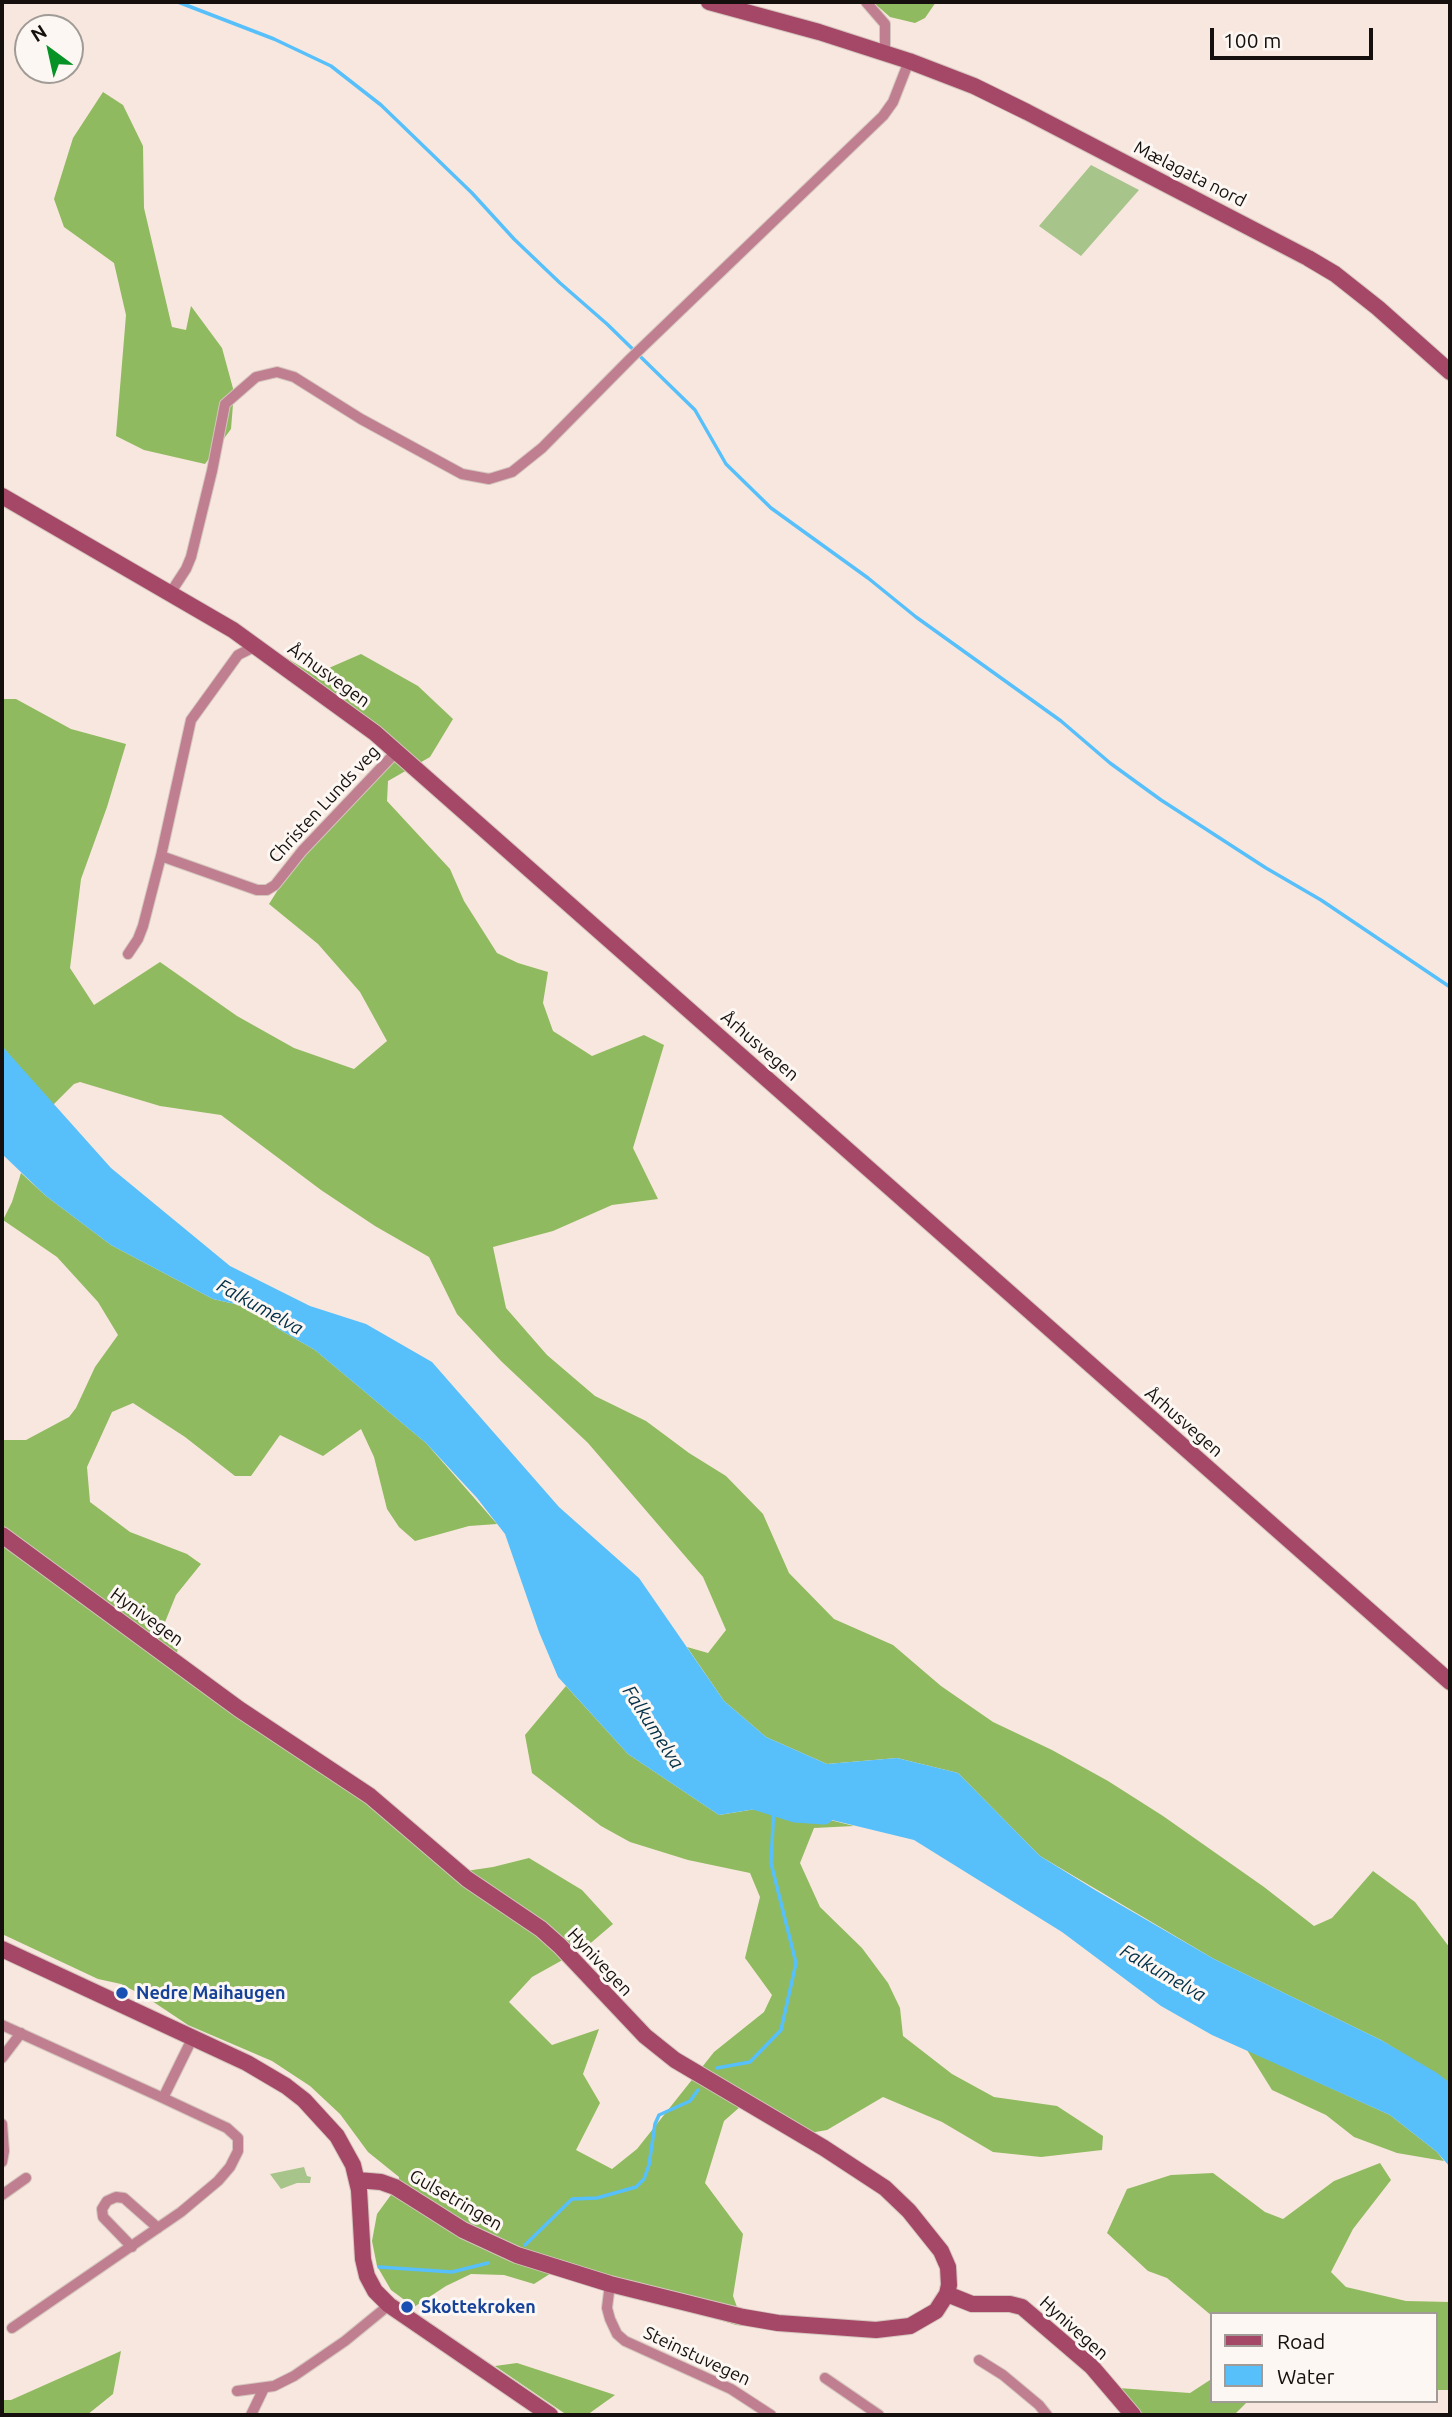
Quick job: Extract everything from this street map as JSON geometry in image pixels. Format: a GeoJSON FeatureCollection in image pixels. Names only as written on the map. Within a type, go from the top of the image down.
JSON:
{"type":"FeatureCollection","features":[{"type":"Feature","properties":{"kind":"street","name":"Mælagata nord"},"geometry":{"type":"LineString","coordinates":[[709,2],[885,52],[974,86],[1027,112],[1308,258],[1378,308],[1450,372]]}},
{"type":"Feature","properties":{"kind":"street"},"geometry":{"type":"LineString","coordinates":[[866,2],[886,24],[885,52]]}},
{"type":"Feature","properties":{"kind":"street"},"geometry":{"type":"LineString","coordinates":[[171,592],[191,557],[225,404],[256,377],[277,372],[293,377],[462,474],[489,479],[504,476],[527,462],[883,116],[893,102],[909,61]]}},
{"type":"Feature","properties":{"kind":"street","name":"Århusvegen"},"geometry":{"type":"LineString","coordinates":[[2,496],[233,630],[353,716],[396,751],[1450,1682]]}},
{"type":"Feature","properties":{"kind":"street"},"geometry":{"type":"LineString","coordinates":[[233,630],[238,655]]}},
{"type":"Feature","properties":{"kind":"street"},"geometry":{"type":"LineString","coordinates":[[128,954],[144,926],[191,720],[238,655],[260,648]]}},
{"type":"Feature","properties":{"kind":"street","name":"Christen Lunds veg"},"geometry":{"type":"LineString","coordinates":[[161,856],[257,890],[267,890],[275,885],[302,851],[396,751]]}},
{"type":"Feature","properties":{"kind":"street","name":"Hynivegen"},"geometry":{"type":"LineString","coordinates":[[2,1535],[239,1709],[370,1796],[467,1880],[541,1929],[645,2036],[675,2060],[824,2148],[885,2188],[909,2211],[941,2250],[949,2277],[947,2294],[972,2304],[1010,2304],[1022,2307],[1092,2367],[1133,2415]]}},
{"type":"Feature","properties":{"kind":"street"},"geometry":{"type":"LineString","coordinates":[[2,1949],[266,2073],[304,2100],[337,2136],[348,2155],[357,2180],[365,2268],[376,2291],[388,2305],[550,2415]]}},
{"type":"Feature","properties":{"kind":"street"},"geometry":{"type":"LineString","coordinates":[[2,2025],[227,2128],[238,2138],[239,2145],[230,2167],[218,2181],[132,2247],[12,2328]]}},
{"type":"Feature","properties":{"kind":"street"},"geometry":{"type":"LineString","coordinates":[[2,2058],[21,2033]]}},
{"type":"Feature","properties":{"kind":"street"},"geometry":{"type":"LineString","coordinates":[[163,2098],[192,2037]]}},
{"type":"Feature","properties":{"kind":"street"},"geometry":{"type":"LineString","coordinates":[[2,2124],[2,2162]]}},
{"type":"Feature","properties":{"kind":"street"},"geometry":{"type":"LineString","coordinates":[[2,2195],[26,2178]]}},
{"type":"Feature","properties":{"kind":"street","name":"Gulsetringen"},"geometry":{"type":"LineString","coordinates":[[357,2180],[381,2182],[395,2187],[463,2230],[517,2255],[610,2284],[696,2307],[755,2319],[876,2330],[910,2326],[936,2311],[947,2294]]}},
{"type":"Feature","properties":{"kind":"street"},"geometry":{"type":"LineString","coordinates":[[132,2247],[103,2217],[102,2209],[107,2202],[116,2197],[124,2198],[158,2228]]}},
{"type":"Feature","properties":{"kind":"street","name":"Steinstuvegen"},"geometry":{"type":"LineString","coordinates":[[610,2284],[607,2308],[617,2334],[625,2341],[731,2389],[771,2415]]}},
{"type":"Feature","properties":{"kind":"street"},"geometry":{"type":"LineString","coordinates":[[237,2391],[282,2383],[309,2367],[372,2321],[388,2305]]}},
{"type":"Feature","properties":{"kind":"street"},"geometry":{"type":"LineString","coordinates":[[979,2360],[1003,2375],[1048,2415]]}},
{"type":"Feature","properties":{"kind":"street"},"geometry":{"type":"LineString","coordinates":[[825,2378],[879,2415]]}},
{"type":"Feature","properties":{"kind":"street"},"geometry":{"type":"LineString","coordinates":[[251,2415],[264,2388]]}},
{"type":"Feature","properties":{"kind":"green space"},"geometry":{"type":"Polygon","coordinates":[[[873,2],[936,2],[925,18],[915,23],[890,17],[873,2]]]}},
{"type":"Feature","properties":{"kind":"green space"},"geometry":{"type":"Polygon","coordinates":[[[103,92],[123,105],[143,146],[144,208],[172,327],[186,330],[191,306],[222,348],[234,392],[231,429],[205,464],[144,450],[116,436],[126,315],[114,263],[64,227],[54,199],[73,138],[103,92]]]}},
{"type":"Feature","properties":{"kind":"green space"},"geometry":{"type":"Polygon","coordinates":[[[1091,165],[1139,190],[1081,256],[1039,226],[1091,165]]]}},
{"type":"Feature","properties":{"kind":"green space"},"geometry":{"type":"Polygon","coordinates":[[[149,575],[318,677],[322,671],[361,654],[418,686],[453,719],[430,757],[388,781],[387,801],[450,869],[464,901],[497,953],[548,972],[543,1003],[553,1031],[592,1056],[644,1035],[664,1045],[633,1148],[658,1199],[612,1205],[553,1231],[493,1247],[506,1308],[547,1355],[595,1396],[646,1421],[726,1476],[763,1514],[789,1573],[834,1619],[893,1645],[941,1686],[993,1722],[1052,1750],[1163,1816],[1314,1926],[1332,1918],[1373,1871],[1415,1902],[1450,1948],[1450,2083],[1381,2040],[1214,1959],[1040,1856],[958,1773],[897,1758],[827,1764],[766,1737],[724,1701],[687,1647],[708,1653],[726,1630],[703,1577],[588,1443],[501,1361],[457,1314],[429,1257],[375,1226],[321,1190],[221,1115],[160,1106],[80,1082],[74,1084],[53,1105],[27,1077],[2,1046],[2,699],[16,699],[71,729],[126,744],[81,879],[70,968],[94,1005],[160,962],[237,1016],[294,1048],[354,1069],[387,1041],[360,992],[318,944],[269,904],[298,858],[397,757],[149,575]]]}},
{"type":"Feature","properties":{"kind":"green space"},"geometry":{"type":"Polygon","coordinates":[[[21,1173],[46,1196],[111,1245],[213,1299],[265,1311],[275,1327],[315,1350],[426,1443],[497,1524],[469,1526],[415,1541],[399,1527],[387,1509],[374,1457],[361,1429],[323,1456],[280,1435],[251,1476],[235,1476],[185,1437],[133,1403],[112,1412],[87,1467],[90,1502],[130,1532],[187,1554],[201,1564],[176,1595],[161,1632],[178,1646],[177,1653],[225,1695],[274,1730],[309,1746],[368,1790],[466,1871],[529,1858],[582,1890],[613,1924],[586,1947],[532,1977],[509,2002],[552,2045],[599,2029],[583,2074],[600,2103],[576,2150],[612,2169],[637,2149],[714,2052],[764,2012],[772,1995],[745,1958],[760,1897],[750,1873],[688,1860],[630,1842],[601,1826],[532,1773],[525,1735],[566,1686],[628,1754],[719,1815],[774,1806],[854,1826],[814,1828],[800,1863],[820,1907],[862,1948],[888,1983],[900,2008],[903,2036],[952,2074],[994,2097],[1057,2106],[1103,2136],[1102,2150],[1041,2157],[993,2152],[942,2122],[883,2097],[827,2130],[798,2135],[741,2106],[724,2121],[705,2183],[743,2234],[733,2296],[744,2326],[556,2270],[534,2284],[504,2275],[471,2274],[446,2286],[414,2307],[391,2290],[377,2266],[372,2241],[377,2214],[399,2184],[399,2177],[368,2152],[340,2114],[310,2086],[272,2061],[188,2025],[121,1984],[98,1979],[2,1934],[2,1440],[26,1440],[69,1417],[95,1367],[118,1335],[98,1302],[57,1257],[3,1220],[21,1173]]]}},
{"type":"Feature","properties":{"kind":"green space"},"geometry":{"type":"Polygon","coordinates":[[[1247,2050],[1390,2115],[1437,2152],[1444,2161],[1397,2153],[1354,2137],[1326,2115],[1272,2090],[1247,2050]]]}},
{"type":"Feature","properties":{"kind":"green space"},"geometry":{"type":"Polygon","coordinates":[[[1380,2163],[1391,2180],[1353,2229],[1331,2272],[1346,2287],[1406,2301],[1450,2302],[1450,2390],[1438,2390],[1438,2312],[1210,2312],[1210,2314],[1167,2278],[1148,2271],[1107,2233],[1127,2189],[1171,2175],[1213,2173],[1265,2212],[1283,2219],[1334,2181],[1380,2163]]]}},
{"type":"Feature","properties":{"kind":"green space"},"geometry":{"type":"Polygon","coordinates":[[[304,2167],[307,2176],[311,2177],[310,2183],[297,2183],[281,2189],[270,2174],[304,2167]]]}},
{"type":"Feature","properties":{"kind":"green space"},"geometry":{"type":"Polygon","coordinates":[[[121,2351],[113,2394],[87,2415],[2,2415],[2,2400],[11,2400],[121,2351]]]}},
{"type":"Feature","properties":{"kind":"green space"},"geometry":{"type":"Polygon","coordinates":[[[517,2363],[615,2395],[587,2415],[567,2415],[495,2366],[517,2363]]]}},
{"type":"Feature","properties":{"kind":"green space"},"geometry":{"type":"Polygon","coordinates":[[[1210,2380],[1210,2403],[1246,2403],[1234,2415],[1137,2415],[1118,2388],[1190,2393],[1210,2380]]]}},
{"type":"Feature","properties":{"kind":"water"},"geometry":{"type":"Polygon","coordinates":[[[2,1046],[111,1168],[230,1266],[310,1306],[366,1324],[432,1362],[559,1507],[639,1578],[724,1701],[766,1737],[827,1764],[897,1758],[958,1773],[1040,1856],[1214,1959],[1381,2040],[1437,2073],[1450,2083],[1450,2167],[1437,2152],[1390,2115],[1212,2035],[1161,2006],[1062,1932],[914,1840],[774,1806],[719,1815],[628,1754],[558,1677],[539,1632],[505,1534],[477,1498],[426,1443],[315,1350],[275,1327],[265,1311],[213,1299],[111,1245],[46,1196],[2,1154],[2,1046]]]}},
{"type":"Feature","properties":{"kind":"waterway"},"geometry":{"type":"LineString","coordinates":[[178,2],[274,39],[331,66],[381,105],[472,193],[514,239],[695,410],[726,464],[771,508],[1061,721],[1110,763],[1161,800],[1321,900],[1450,987]]}},
{"type":"Feature","properties":{"kind":"waterway","name":"Falkumelva"},"geometry":{"type":"LineString","coordinates":[[751,1799],[795,1813],[824,1815]]}},
{"type":"Feature","properties":{"kind":"waterway"},"geometry":{"type":"LineString","coordinates":[[717,2068],[750,2062],[781,2030],[796,1963],[771,1863],[774,1806]]}},
{"type":"Feature","properties":{"kind":"waterway"},"geometry":{"type":"LineString","coordinates":[[525,2245],[572,2199],[597,2198],[636,2187],[644,2179],[649,2165],[655,2124],[659,2115],[690,2101],[698,2090]]}},
{"type":"Feature","properties":{"kind":"waterway"},"geometry":{"type":"LineString","coordinates":[[379,2267],[452,2272],[488,2263]]}},
{"type":"Feature","properties":{"kind":"place","name":"Nedre Maihaugen"},"geometry":{"type":"Point","coordinates":[122,1993]}},
{"type":"Feature","properties":{"kind":"place","name":"Skottekroken"},"geometry":{"type":"Point","coordinates":[407,2307]}}]}
